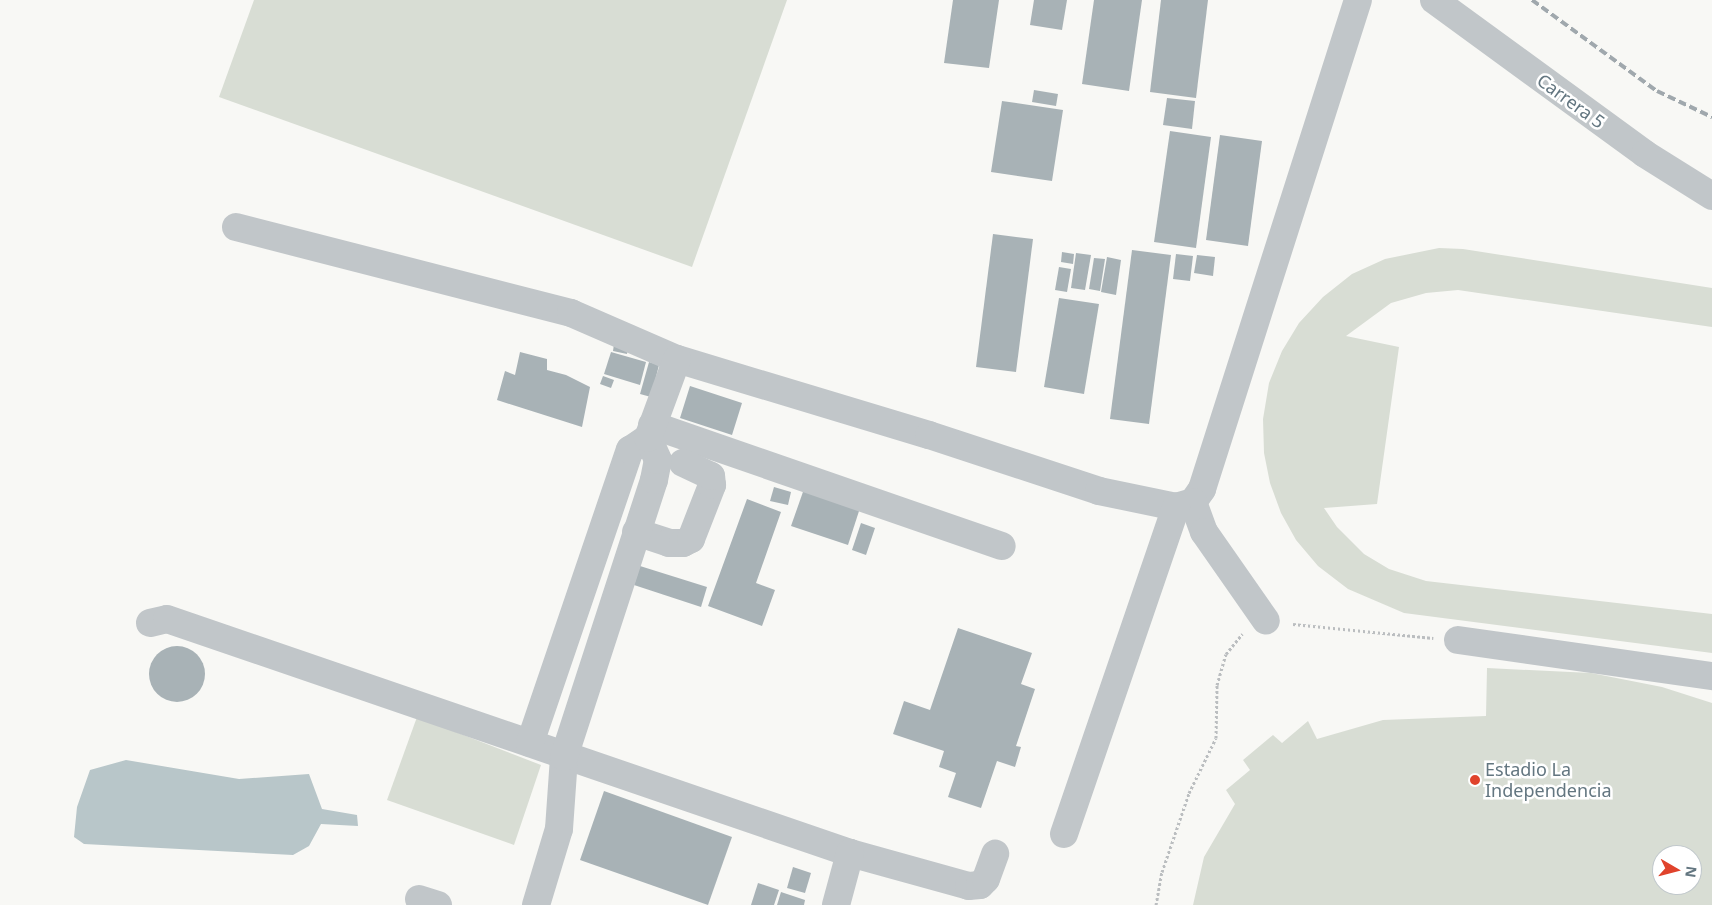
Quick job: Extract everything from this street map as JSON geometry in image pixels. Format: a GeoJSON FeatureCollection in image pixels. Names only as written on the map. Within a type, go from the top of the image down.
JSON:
{"type":"FeatureCollection","features":[{"type":"Feature","properties":{"kind":"street"},"geometry":{"type":"LineString","coordinates":[[1064,834],[1184,504],[1202,489],[1358,0]]}},
{"type":"Feature","properties":{"kind":"street","name":"Carrera 5"},"geometry":{"type":"LineString","coordinates":[[1434,0],[1644,154],[1712,196]]}},
{"type":"Feature","properties":{"kind":"street"},"geometry":{"type":"LineString","coordinates":[[236,227],[571,313],[678,359],[929,434],[1099,491],[1184,504],[1266,621]]}},
{"type":"Feature","properties":{"kind":"street"},"geometry":{"type":"LineString","coordinates":[[530,743],[630,450],[650,431],[678,359]]}},
{"type":"Feature","properties":{"kind":"street"},"geometry":{"type":"LineString","coordinates":[[536,905],[559,829],[564,757],[658,460],[650,431]]}},
{"type":"Feature","properties":{"kind":"street"},"geometry":{"type":"LineString","coordinates":[[650,431],[1002,546]]}},
{"type":"Feature","properties":{"kind":"street"},"geometry":{"type":"LineString","coordinates":[[636,532],[668,542],[691,540],[712,485],[711,476],[683,463]]}},
{"type":"Feature","properties":{"kind":"street"},"geometry":{"type":"LineString","coordinates":[[594,556],[624,566]]}},
{"type":"Feature","properties":{"kind":"street"},"geometry":{"type":"LineString","coordinates":[[150,623],[166,619],[530,743],[564,757],[850,853],[969,886],[980,885],[986,878],[996,854]]}},
{"type":"Feature","properties":{"kind":"street"},"geometry":{"type":"LineString","coordinates":[[1458,640],[1712,676]]}},
{"type":"Feature","properties":{"kind":"street"},"geometry":{"type":"LineString","coordinates":[[836,905],[850,853]]}},
{"type":"Feature","properties":{"kind":"path"},"geometry":{"type":"LineString","coordinates":[[1156,905],[1162,872],[1189,793],[1216,738],[1217,686],[1226,654],[1242,635],[1266,621],[1458,640]]}},
{"type":"Feature","properties":{"kind":"shaded area"},"geometry":{"type":"Polygon","coordinates":[[[254,0],[787,0],[692,267],[219,97],[254,0]]]}},
{"type":"Feature","properties":{"kind":"shaded area"},"geometry":{"type":"Polygon","coordinates":[[[1439,248],[1463,249],[1712,288],[1712,327],[1458,290],[1426,293],[1391,303],[1346,336],[1399,347],[1377,504],[1324,508],[1337,527],[1364,554],[1389,569],[1426,581],[1712,614],[1712,653],[1404,613],[1348,589],[1318,566],[1296,540],[1281,513],[1270,483],[1264,453],[1263,419],[1269,383],[1282,351],[1299,323],[1323,297],[1352,274],[1385,259],[1439,248]]]}},
{"type":"Feature","properties":{"kind":"shaded area","name":"Estadio La Independencia"},"geometry":{"type":"Polygon","coordinates":[[[1487,668],[1591,673],[1662,687],[1712,703],[1712,905],[1193,905],[1204,857],[1235,804],[1226,790],[1250,770],[1243,760],[1273,735],[1282,743],[1308,721],[1317,739],[1383,720],[1486,716],[1487,668]]]}},
{"type":"Feature","properties":{"kind":"shaded area"},"geometry":{"type":"Polygon","coordinates":[[[417,717],[541,765],[514,845],[387,800],[417,717]]]}},
{"type":"Feature","properties":{"kind":"shaded area"},"geometry":{"type":"Polygon","coordinates":[[[126,760],[239,779],[309,774],[322,809],[357,815],[358,826],[321,824],[309,846],[293,855],[84,844],[74,837],[77,807],[90,770],[126,760]]]}},
{"type":"Feature","properties":{"kind":"building"},"geometry":{"type":"Polygon","coordinates":[[[953,0],[999,0],[989,68],[944,63],[953,0]]]}},
{"type":"Feature","properties":{"kind":"building"},"geometry":{"type":"Polygon","coordinates":[[[1034,0],[1067,0],[1062,30],[1030,25],[1034,0]]]}},
{"type":"Feature","properties":{"kind":"building"},"geometry":{"type":"Polygon","coordinates":[[[1094,0],[1142,0],[1129,91],[1082,84],[1094,0]]]}},
{"type":"Feature","properties":{"kind":"building"},"geometry":{"type":"Polygon","coordinates":[[[1161,0],[1208,0],[1196,98],[1150,92],[1161,0]]]}},
{"type":"Feature","properties":{"kind":"building"},"geometry":{"type":"Polygon","coordinates":[[[1034,90],[1058,94],[1056,106],[1032,102],[1034,90]]]}},
{"type":"Feature","properties":{"kind":"building"},"geometry":{"type":"Polygon","coordinates":[[[1167,98],[1195,101],[1192,129],[1163,125],[1167,98]]]}},
{"type":"Feature","properties":{"kind":"building"},"geometry":{"type":"Polygon","coordinates":[[[1002,101],[1063,110],[1052,181],[991,172],[1002,101]]]}},
{"type":"Feature","properties":{"kind":"building"},"geometry":{"type":"Polygon","coordinates":[[[1170,131],[1211,137],[1196,248],[1154,242],[1170,131]]]}},
{"type":"Feature","properties":{"kind":"building"},"geometry":{"type":"Polygon","coordinates":[[[1220,135],[1262,141],[1248,246],[1206,240],[1220,135]]]}},
{"type":"Feature","properties":{"kind":"building"},"geometry":{"type":"Polygon","coordinates":[[[993,234],[1033,239],[1016,372],[976,367],[993,234]]]}},
{"type":"Feature","properties":{"kind":"building"},"geometry":{"type":"Polygon","coordinates":[[[1132,250],[1171,255],[1149,424],[1110,419],[1132,250]]]}},
{"type":"Feature","properties":{"kind":"building"},"geometry":{"type":"Polygon","coordinates":[[[1062,252],[1074,254],[1073,264],[1061,262],[1062,252]]]}},
{"type":"Feature","properties":{"kind":"building"},"geometry":{"type":"Polygon","coordinates":[[[1076,253],[1091,255],[1085,290],[1071,288],[1076,253]]]}},
{"type":"Feature","properties":{"kind":"building"},"geometry":{"type":"Polygon","coordinates":[[[1176,254],[1193,256],[1190,281],[1173,279],[1176,254]]]}},
{"type":"Feature","properties":{"kind":"building"},"geometry":{"type":"Polygon","coordinates":[[[1197,255],[1215,257],[1213,276],[1194,273],[1197,255]]]}},
{"type":"Feature","properties":{"kind":"building"},"geometry":{"type":"Polygon","coordinates":[[[1107,257],[1121,260],[1116,295],[1101,292],[1107,257]]]}},
{"type":"Feature","properties":{"kind":"building"},"geometry":{"type":"Polygon","coordinates":[[[1094,258],[1105,259],[1100,291],[1089,289],[1094,258]]]}},
{"type":"Feature","properties":{"kind":"building"},"geometry":{"type":"Polygon","coordinates":[[[1059,267],[1071,269],[1067,292],[1055,290],[1059,267]]]}},
{"type":"Feature","properties":{"kind":"building"},"geometry":{"type":"Polygon","coordinates":[[[1059,298],[1099,304],[1084,394],[1044,387],[1059,298]]]}},
{"type":"Feature","properties":{"kind":"building"},"geometry":{"type":"Polygon","coordinates":[[[614,344],[628,346],[627,354],[613,351],[614,344]]]}},
{"type":"Feature","properties":{"kind":"building"},"geometry":{"type":"Polygon","coordinates":[[[520,352],[547,359],[547,370],[566,375],[590,387],[582,427],[497,400],[505,371],[515,375],[520,352]]]}},
{"type":"Feature","properties":{"kind":"building"},"geometry":{"type":"Polygon","coordinates":[[[611,352],[646,362],[640,385],[604,374],[611,352]]]}},
{"type":"Feature","properties":{"kind":"building"},"geometry":{"type":"Polygon","coordinates":[[[649,362],[659,365],[651,397],[640,394],[649,362]]]}},
{"type":"Feature","properties":{"kind":"building"},"geometry":{"type":"Polygon","coordinates":[[[603,376],[614,380],[611,388],[600,384],[603,376]]]}},
{"type":"Feature","properties":{"kind":"building"},"geometry":{"type":"Polygon","coordinates":[[[690,386],[742,403],[732,435],[680,418],[690,386]]]}},
{"type":"Feature","properties":{"kind":"building"},"geometry":{"type":"Polygon","coordinates":[[[774,487],[791,492],[788,505],[770,501],[774,487]]]}},
{"type":"Feature","properties":{"kind":"building"},"geometry":{"type":"Polygon","coordinates":[[[804,489],[860,508],[848,545],[791,526],[804,489]]]}},
{"type":"Feature","properties":{"kind":"building"},"geometry":{"type":"Polygon","coordinates":[[[747,499],[781,512],[756,583],[775,590],[762,626],[708,606],[747,499]]]}},
{"type":"Feature","properties":{"kind":"building"},"geometry":{"type":"Polygon","coordinates":[[[861,523],[875,528],[866,555],[852,550],[861,523]]]}},
{"type":"Feature","properties":{"kind":"building"},"geometry":{"type":"Polygon","coordinates":[[[640,566],[707,587],[701,607],[634,585],[640,566]]]}},
{"type":"Feature","properties":{"kind":"building"},"geometry":{"type":"Polygon","coordinates":[[[958,628],[1032,653],[1021,684],[1035,689],[1016,746],[1021,747],[1015,767],[997,761],[981,808],[948,797],[956,773],[939,767],[944,751],[893,734],[904,701],[930,710],[958,628]]]}},
{"type":"Feature","properties":{"kind":"building"},"geometry":{"type":"Polygon","coordinates":[[[177,646],[197,654],[205,674],[197,694],[177,702],[157,694],[149,674],[157,654],[177,646]]]}},
{"type":"Feature","properties":{"kind":"building"},"geometry":{"type":"Polygon","coordinates":[[[604,791],[732,837],[708,905],[580,860],[604,791]]]}},
{"type":"Feature","properties":{"kind":"building"},"geometry":{"type":"Polygon","coordinates":[[[793,867],[811,873],[805,893],[787,888],[793,867]]]}},
{"type":"Feature","properties":{"kind":"building"},"geometry":{"type":"Polygon","coordinates":[[[758,883],[779,890],[774,905],[751,905],[758,883]]]}},
{"type":"Feature","properties":{"kind":"building"},"geometry":{"type":"Polygon","coordinates":[[[781,892],[805,900],[804,905],[777,905],[781,892]]]}},
{"type":"Feature","properties":{"kind":"railway"},"geometry":{"type":"LineString","coordinates":[[1532,0],[1657,91],[1712,117]]}},
{"type":"Feature","properties":{"kind":"place","name":"Estadio La Independencia"},"geometry":{"type":"Point","coordinates":[1475,780]}}]}
